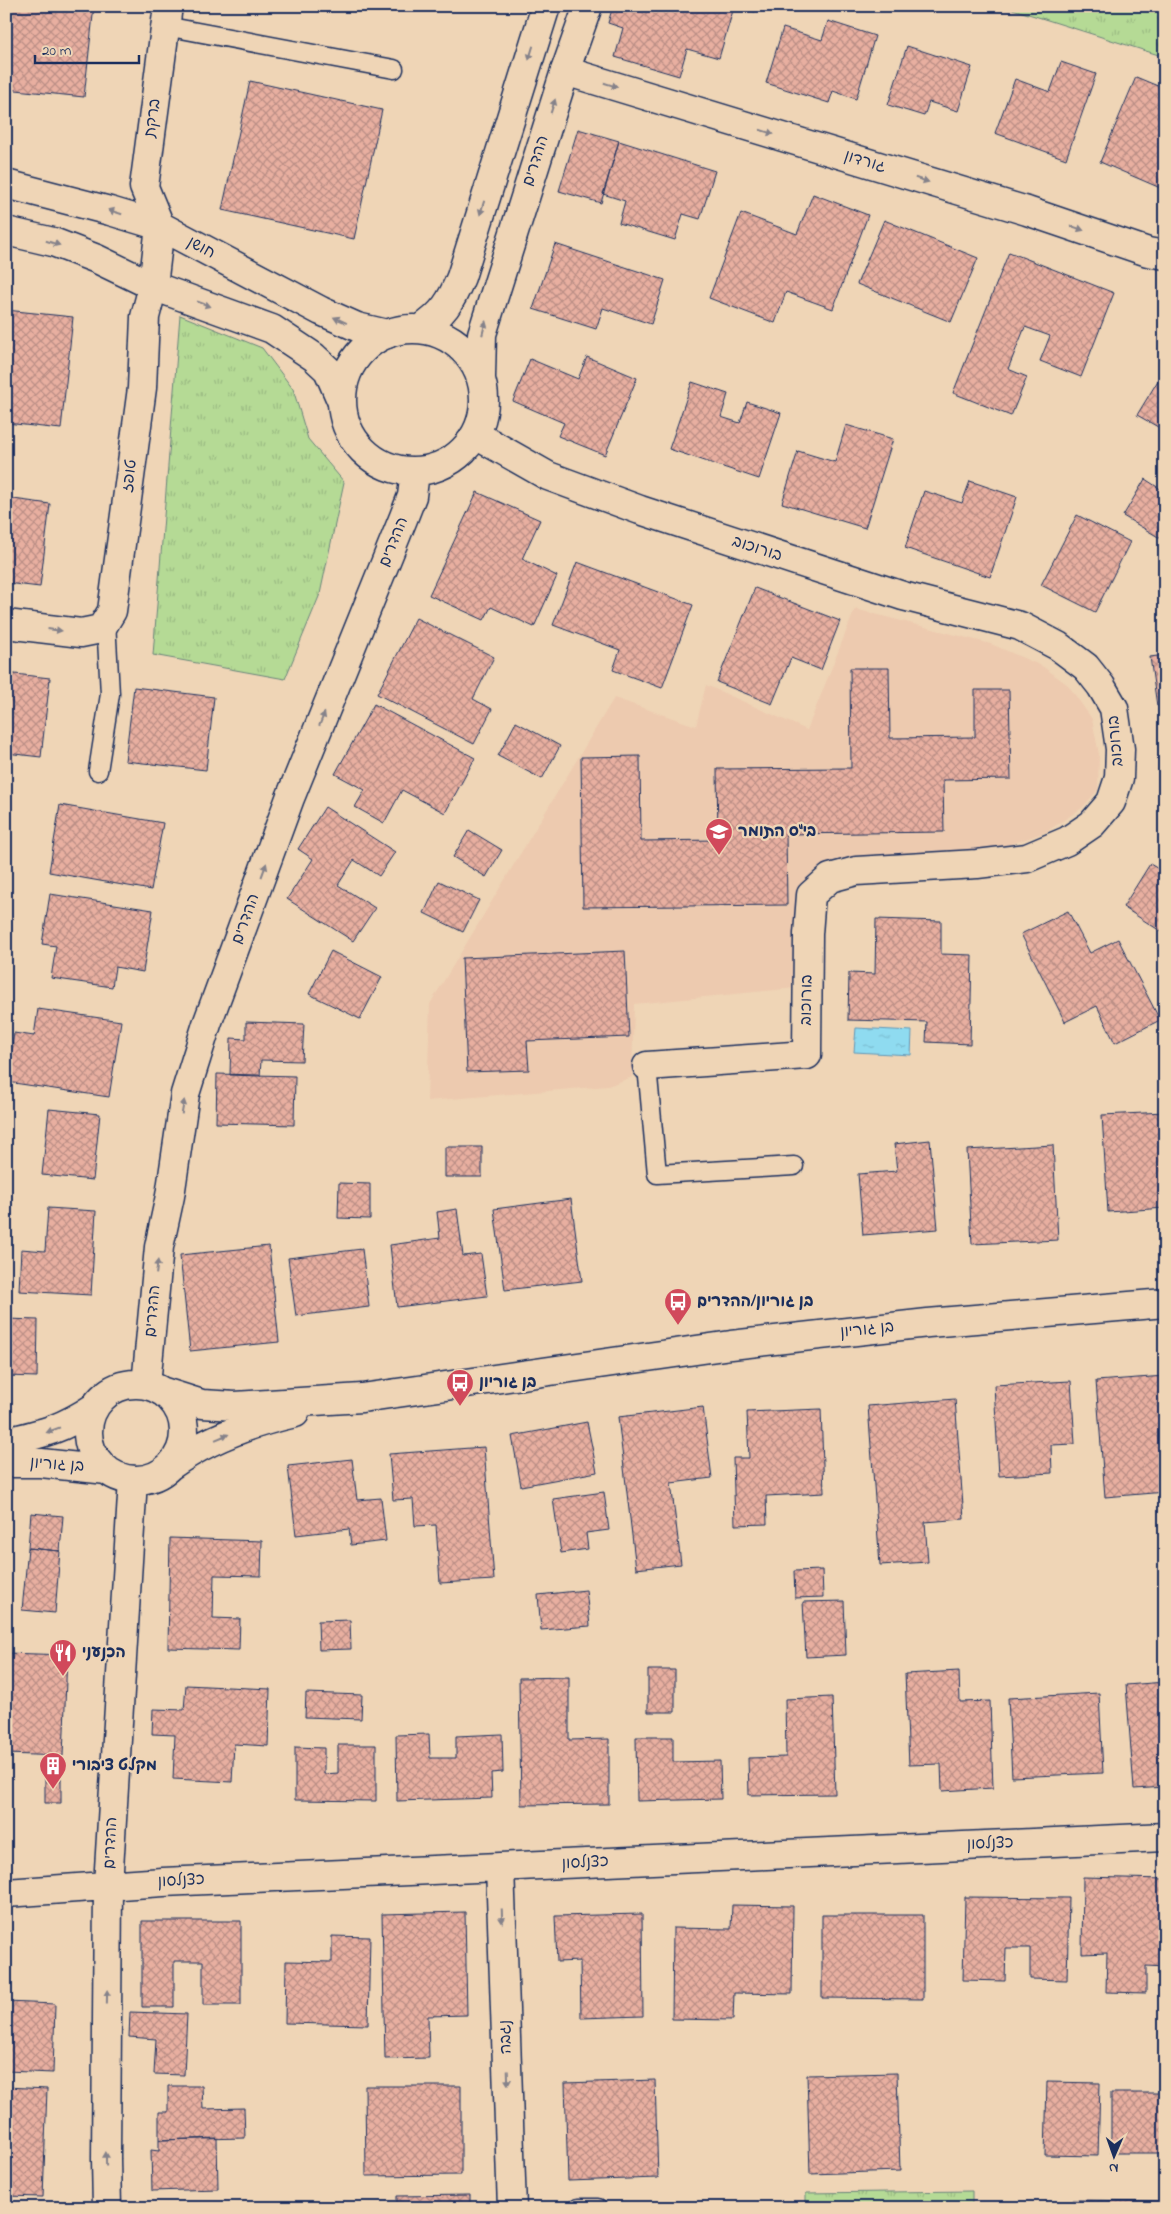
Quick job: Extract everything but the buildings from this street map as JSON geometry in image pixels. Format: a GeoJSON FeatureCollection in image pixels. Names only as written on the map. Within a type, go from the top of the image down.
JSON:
{"type":"FeatureCollection","features":[{"type":"Feature","properties":{"kind":"street"},"geometry":{"type":"LineString","coordinates":[[421,329],[438,317],[453,298],[546,6]]}},
{"type":"Feature","properties":{"kind":"street","name":"ההדרים"},"geometry":{"type":"LineString","coordinates":[[481,377],[482,334],[565,71],[588,6]]}},
{"type":"Feature","properties":{"kind":"street","name":"ברקת"},"geometry":{"type":"LineString","coordinates":[[160,226],[144,187],[167,16]]}},
{"type":"Feature","properties":{"kind":"street","name":"גורדון"},"geometry":{"type":"LineString","coordinates":[[565,71],[1027,211],[1148,252],[1165,255]]}},
{"type":"Feature","properties":{"kind":"street","name":"חושן"},"geometry":{"type":"LineString","coordinates":[[6,184],[160,226],[321,311],[357,327],[387,334]]}},
{"type":"Feature","properties":{"kind":"street","name":"טופז"},"geometry":{"type":"LineString","coordinates":[[109,616],[142,388],[146,317],[153,286],[160,226]]}},
{"type":"Feature","properties":{"kind":"street"},"geometry":{"type":"LineString","coordinates":[[6,231],[71,249],[97,259],[153,286],[272,329],[314,357],[328,370],[341,400],[345,424],[356,444],[374,460],[393,469],[415,472],[439,467],[460,454],[476,435],[483,416],[484,403],[481,377],[472,359],[458,344],[441,334],[421,329],[387,334],[368,344],[354,360],[344,379],[341,400]]}},
{"type":"Feature","properties":{"kind":"street","name":"בורוכוב"},"geometry":{"type":"LineString","coordinates":[[476,435],[548,476],[640,510],[903,596],[1020,626],[1058,646],[1086,667],[1101,686],[1114,708],[1120,749],[1119,778],[1111,802],[1092,824],[1067,841],[1028,858],[977,864],[856,871],[830,878],[811,895],[808,934],[806,1054],[647,1066]]}},
{"type":"Feature","properties":{"kind":"street","name":"ההדרים"},"geometry":{"type":"LineString","coordinates":[[154,1388],[159,1247],[170,1196],[185,1094],[207,1024],[290,798],[412,496],[415,472]]}},
{"type":"Feature","properties":{"kind":"street"},"geometry":{"type":"LineString","coordinates":[[6,624],[81,633],[101,629],[109,616]]}},
{"type":"Feature","properties":{"kind":"street","name":"בן גוריון"},"geometry":{"type":"LineString","coordinates":[[154,1388],[202,1404],[234,1406],[362,1398],[740,1344],[928,1323],[1165,1303]]}},
{"type":"Feature","properties":{"kind":"street"},"geometry":{"type":"LineString","coordinates":[[130,1384],[154,1388],[178,1409],[184,1426],[183,1442],[180,1450],[165,1470],[150,1478],[133,1480],[122,1478],[107,1470],[96,1458],[89,1443],[88,1427],[95,1407],[107,1393],[114,1389],[130,1384]]}},
{"type":"Feature","properties":{"kind":"street","name":"בן גוריון"},"geometry":{"type":"LineString","coordinates":[[165,1470],[205,1444],[238,1431],[280,1417],[362,1398]]}},
{"type":"Feature","properties":{"kind":"street","name":"בן גוריון"},"geometry":{"type":"LineString","coordinates":[[6,1442],[70,1424],[95,1407]]}},
{"type":"Feature","properties":{"kind":"street","name":"בן גוריון"},"geometry":{"type":"LineString","coordinates":[[6,1463],[41,1463],[107,1470]]}},
{"type":"Feature","properties":{"kind":"street","name":"ההדרים"},"geometry":{"type":"LineString","coordinates":[[107,2208],[108,1885],[133,1480]]}},
{"type":"Feature","properties":{"kind":"street","name":"כצנלסון"},"geometry":{"type":"LineString","coordinates":[[6,1893],[108,1885],[1165,1837]]}},
{"type":"Feature","properties":{"kind":"street","name":"נגבה"},"geometry":{"type":"LineString","coordinates":[[500,1867],[512,2208]]}},
{"type":"Feature","properties":{"kind":"lane"},"geometry":{"type":"LineString","coordinates":[[167,16],[394,69]]}},
{"type":"Feature","properties":{"kind":"lane"},"geometry":{"type":"LineString","coordinates":[[98,771],[110,694],[109,616]]}},
{"type":"Feature","properties":{"kind":"lane"},"geometry":{"type":"LineString","coordinates":[[647,1066],[657,1174],[794,1166]]}},
{"type":"Feature","properties":{"kind":"lane"},"geometry":{"type":"LineString","coordinates":[[578,2208],[598,2208]]}},
{"type":"Feature","properties":{"kind":"shaded area","name":"בי\"ס התומר"},"geometry":{"type":"Polygon","coordinates":[[[855,609],[991,644],[1042,666],[1068,685],[1092,719],[1099,754],[1098,790],[1082,808],[1046,832],[996,849],[823,872],[795,988],[634,1004],[632,1077],[608,1086],[427,1101],[430,1004],[614,698],[696,726],[706,685],[807,730],[855,609]]]}},
{"type":"Feature","properties":{"kind":"green space"},"geometry":{"type":"Polygon","coordinates":[[[1003,6],[1165,6],[1165,57],[1003,6]]]}},
{"type":"Feature","properties":{"kind":"green space"},"geometry":{"type":"Polygon","coordinates":[[[180,315],[262,348],[293,389],[308,439],[344,482],[320,594],[285,679],[153,655],[180,315]]]}},
{"type":"Feature","properties":{"kind":"green space"},"geometry":{"type":"Polygon","coordinates":[[[972,2191],[972,2208],[806,2208],[806,2193],[972,2191]]]}},
{"type":"Feature","properties":{"kind":"water"},"geometry":{"type":"Polygon","coordinates":[[[856,1028],[912,1031],[911,1055],[854,1052],[856,1028]]]}},
{"type":"Feature","properties":{"kind":"place","name":"בי\"ס התומר"},"geometry":{"type":"Point","coordinates":[719,856]}},
{"type":"Feature","properties":{"kind":"place","name":"בן גוריון/ההדרים"},"geometry":{"type":"Point","coordinates":[678,1326]}},
{"type":"Feature","properties":{"kind":"place","name":"בן גוריון"},"geometry":{"type":"Point","coordinates":[460,1407]}},
{"type":"Feature","properties":{"kind":"place","name":"הכנעני"},"geometry":{"type":"Point","coordinates":[63,1677]}},
{"type":"Feature","properties":{"kind":"place","name":"מקלט ציבורי"},"geometry":{"type":"Point","coordinates":[53,1790]}}]}
